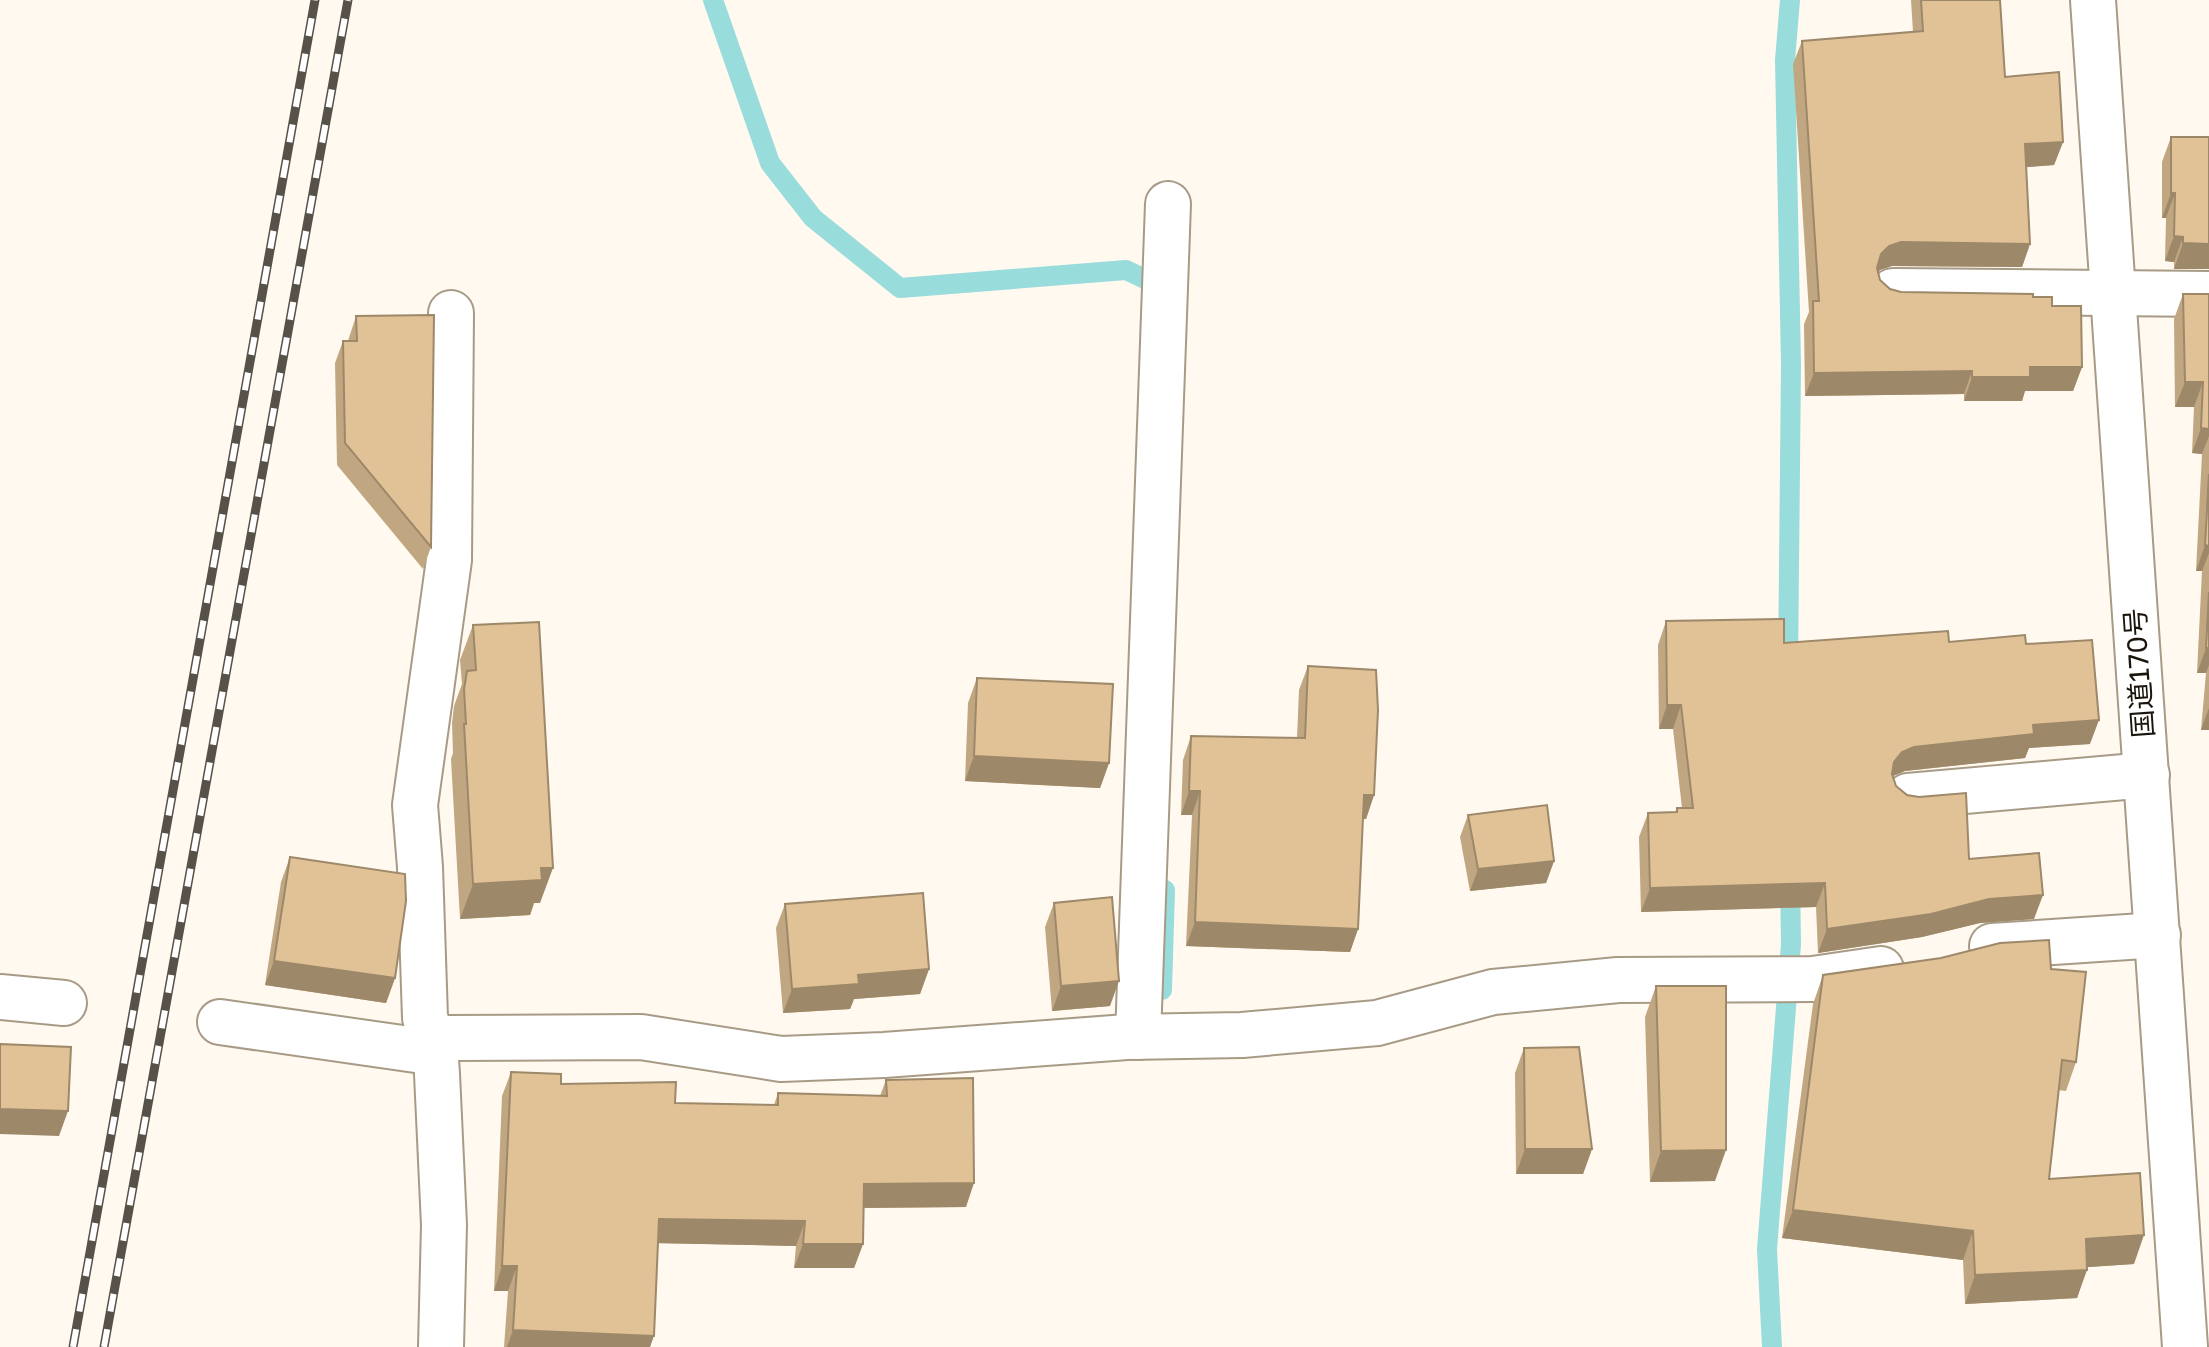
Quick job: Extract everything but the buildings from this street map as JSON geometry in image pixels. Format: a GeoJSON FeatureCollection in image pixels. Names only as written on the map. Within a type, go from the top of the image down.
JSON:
{"type":"FeatureCollection","features":[{"type":"Feature","properties":{"kind":"main road","name":"国道170号"},"geometry":{"type":"LineString","coordinates":[[2093,0],[2185,1347]]}},
{"type":"Feature","properties":{"kind":"main road"},"geometry":{"type":"LineString","coordinates":[[1138,1037],[1168,204]]}},
{"type":"Feature","properties":{"kind":"main road"},"geometry":{"type":"LineString","coordinates":[[1893,291],[2209,294]]}},
{"type":"Feature","properties":{"kind":"main road"},"geometry":{"type":"LineString","coordinates":[[441,1347],[444,1225],[435,1045],[425,1018],[415,805],[449,560],[451,313]]}},
{"type":"Feature","properties":{"kind":"main road"},"geometry":{"type":"LineString","coordinates":[[1908,796],[2147,775]]}},
{"type":"Feature","properties":{"kind":"main road"},"geometry":{"type":"LineString","coordinates":[[1957,954],[1986,947],[2158,935]]}},
{"type":"Feature","properties":{"kind":"main road"},"geometry":{"type":"LineString","coordinates":[[220,1022],[416,1050],[449,1038],[641,1037],[781,1059],[1138,1037],[1242,1035],[1377,1023],[1493,992],[1618,980],[1813,979],[1913,964]]}},
{"type":"Feature","properties":{"kind":"main road"},"geometry":{"type":"LineString","coordinates":[[0,997],[64,1003]]}},
{"type":"Feature","properties":{"kind":"waterway"},"geometry":{"type":"LineString","coordinates":[[713,0],[770,163],[813,218],[900,288],[1126,270],[1166,289]]}},
{"type":"Feature","properties":{"kind":"waterway"},"geometry":{"type":"LineString","coordinates":[[1788,668],[1791,364],[1785,60],[1790,0]]}},
{"type":"Feature","properties":{"kind":"waterway"},"geometry":{"type":"LineString","coordinates":[[1772,1347],[1767,1249],[1791,944],[1790,880]]}},
{"type":"Feature","properties":{"kind":"waterway"},"geometry":{"type":"LineString","coordinates":[[1162,990],[1165,890]]}},
{"type":"Feature","properties":{"kind":"railway"},"geometry":{"type":"LineString","coordinates":[[73,1347],[315,0]]}},
{"type":"Feature","properties":{"kind":"railway"},"geometry":{"type":"LineString","coordinates":[[104,1347],[348,0]]}}]}
